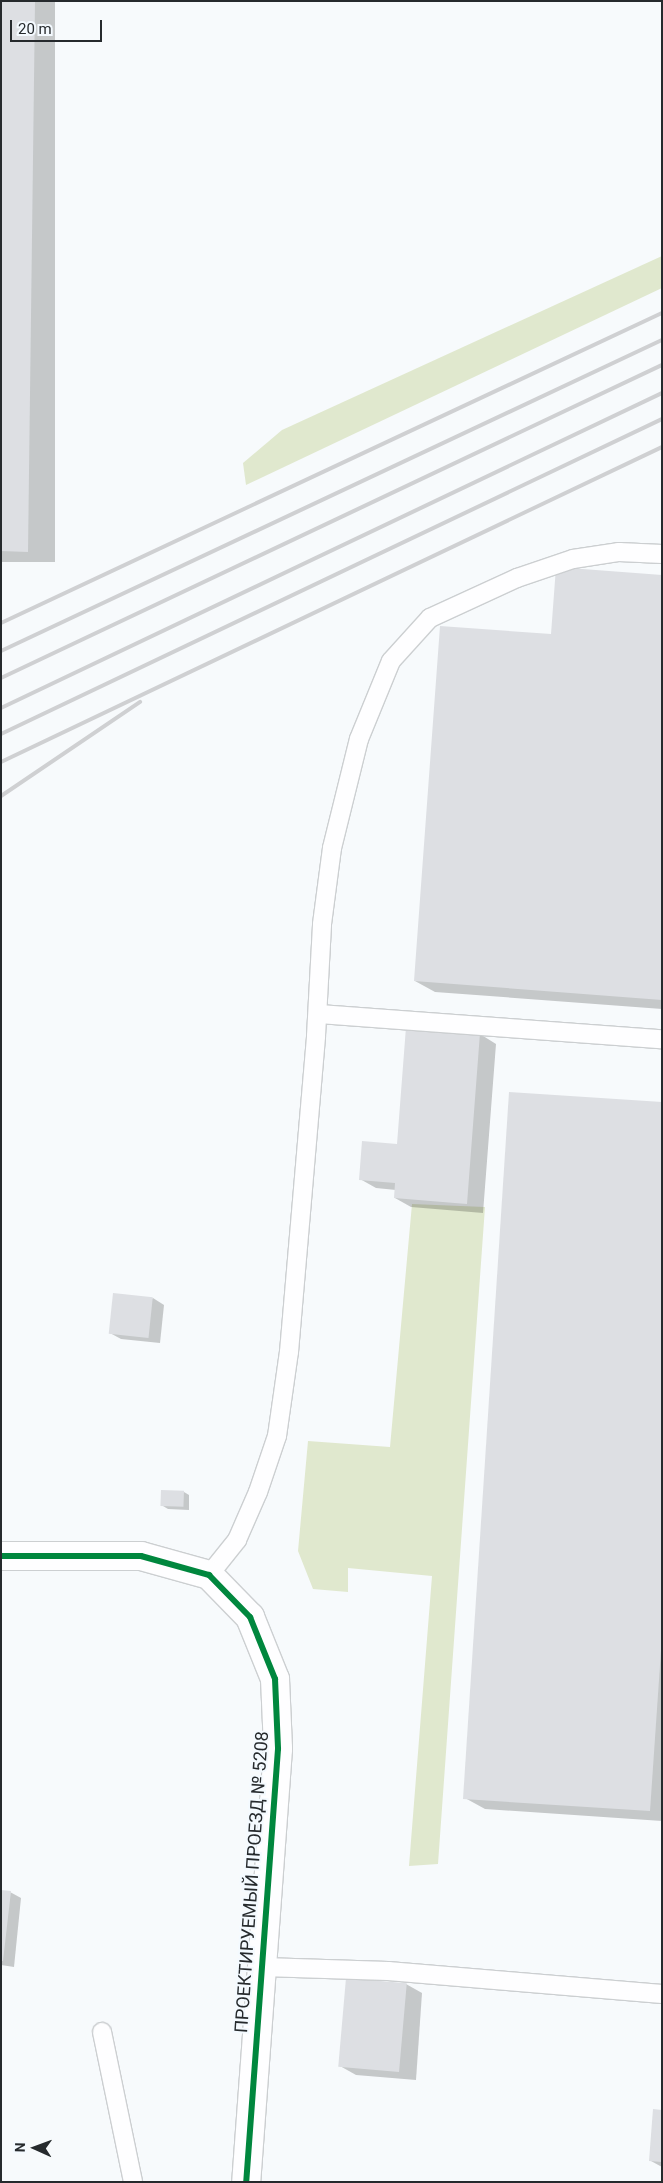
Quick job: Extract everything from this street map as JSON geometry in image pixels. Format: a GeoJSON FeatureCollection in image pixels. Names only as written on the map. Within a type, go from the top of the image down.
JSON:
{"type":"FeatureCollection","features":[{"type":"Feature","properties":{"kind":"street"},"geometry":{"type":"LineString","coordinates":[[1,1556],[141,1556],[209,1575]]}},
{"type":"Feature","properties":{"kind":"street","name":"ПРОЕКТИРУЕМЫЙ ПРОЕЗД № 5208"},"geometry":{"type":"LineString","coordinates":[[209,1575],[250,1618],[275,1679],[278,1749],[246,2182]]}},
{"type":"Feature","properties":{"kind":"lane"},"geometry":{"type":"LineString","coordinates":[[209,1575],[238,1540],[258,1492],[277,1436],[289,1352],[318,1014],[322,924],[332,848],[359,739],[391,661],[430,618],[517,578],[573,559],[619,552],[662,554]]}},
{"type":"Feature","properties":{"kind":"lane"},"geometry":{"type":"LineString","coordinates":[[318,1014],[662,1039]]}},
{"type":"Feature","properties":{"kind":"lane"},"geometry":{"type":"LineString","coordinates":[[262,1966],[388,1971],[662,1994]]}},
{"type":"Feature","properties":{"kind":"lane"},"geometry":{"type":"LineString","coordinates":[[102,2032],[133,2182]]}},
{"type":"Feature","properties":{"kind":"green space"},"geometry":{"type":"Polygon","coordinates":[[[662,256],[662,288],[246,485],[243,463],[282,430],[662,256]]]}},
{"type":"Feature","properties":{"kind":"green space"},"geometry":{"type":"Polygon","coordinates":[[[412,1204],[485,1207],[438,1864],[409,1866],[432,1576],[348,1568],[348,1592],[313,1589],[298,1551],[308,1441],[390,1447],[412,1204]]]}},
{"type":"Feature","properties":{"kind":"building"},"geometry":{"type":"Polygon","coordinates":[[[1,1],[35,1],[28,552],[1,551],[1,1]]]}},
{"type":"Feature","properties":{"kind":"building"},"geometry":{"type":"Polygon","coordinates":[[[556,567],[662,575],[662,1000],[414,981],[440,626],[551,634],[556,567]]]}},
{"type":"Feature","properties":{"kind":"building"},"geometry":{"type":"Polygon","coordinates":[[[406,1027],[480,1033],[467,1204],[394,1198],[395,1183],[359,1180],[362,1141],[397,1144],[406,1027]]]}},
{"type":"Feature","properties":{"kind":"building"},"geometry":{"type":"Polygon","coordinates":[[[509,1092],[662,1102],[662,1636],[650,1811],[463,1799],[509,1092]]]}},
{"type":"Feature","properties":{"kind":"building"},"geometry":{"type":"Polygon","coordinates":[[[113,1293],[153,1297],[148,1338],[109,1334],[113,1293]]]}},
{"type":"Feature","properties":{"kind":"building"},"geometry":{"type":"Polygon","coordinates":[[[161,1490],[184,1491],[183,1507],[160,1506],[161,1490]]]}},
{"type":"Feature","properties":{"kind":"building"},"geometry":{"type":"Polygon","coordinates":[[[1,1890],[11,1891],[3,1961],[1,1961],[1,1890]]]}},
{"type":"Feature","properties":{"kind":"building"},"geometry":{"type":"Polygon","coordinates":[[[346,1978],[407,1983],[399,2072],[338,2067],[346,1978]]]}},
{"type":"Feature","properties":{"kind":"building"},"geometry":{"type":"Polygon","coordinates":[[[653,2109],[662,2110],[662,2162],[649,2161],[653,2109]]]}},
{"type":"Feature","properties":{"kind":"railway"},"geometry":{"type":"LineString","coordinates":[[1,623],[662,313]]}},
{"type":"Feature","properties":{"kind":"railway"},"geometry":{"type":"LineString","coordinates":[[1,651],[662,340]]}},
{"type":"Feature","properties":{"kind":"railway"},"geometry":{"type":"LineString","coordinates":[[1,678],[662,365]]}},
{"type":"Feature","properties":{"kind":"railway"},"geometry":{"type":"LineString","coordinates":[[1,708],[662,393]]}},
{"type":"Feature","properties":{"kind":"railway"},"geometry":{"type":"LineString","coordinates":[[1,734],[662,419]]}},
{"type":"Feature","properties":{"kind":"railway"},"geometry":{"type":"LineString","coordinates":[[1,762],[662,447]]}},
{"type":"Feature","properties":{"kind":"railway"},"geometry":{"type":"LineString","coordinates":[[1,796],[140,702]]}},
{"type":"Feature","properties":{"kind":"cycle path"},"geometry":{"type":"LineString","coordinates":[[1,1556],[141,1556],[209,1575],[250,1617],[275,1679],[278,1749],[246,2182]]}}]}
